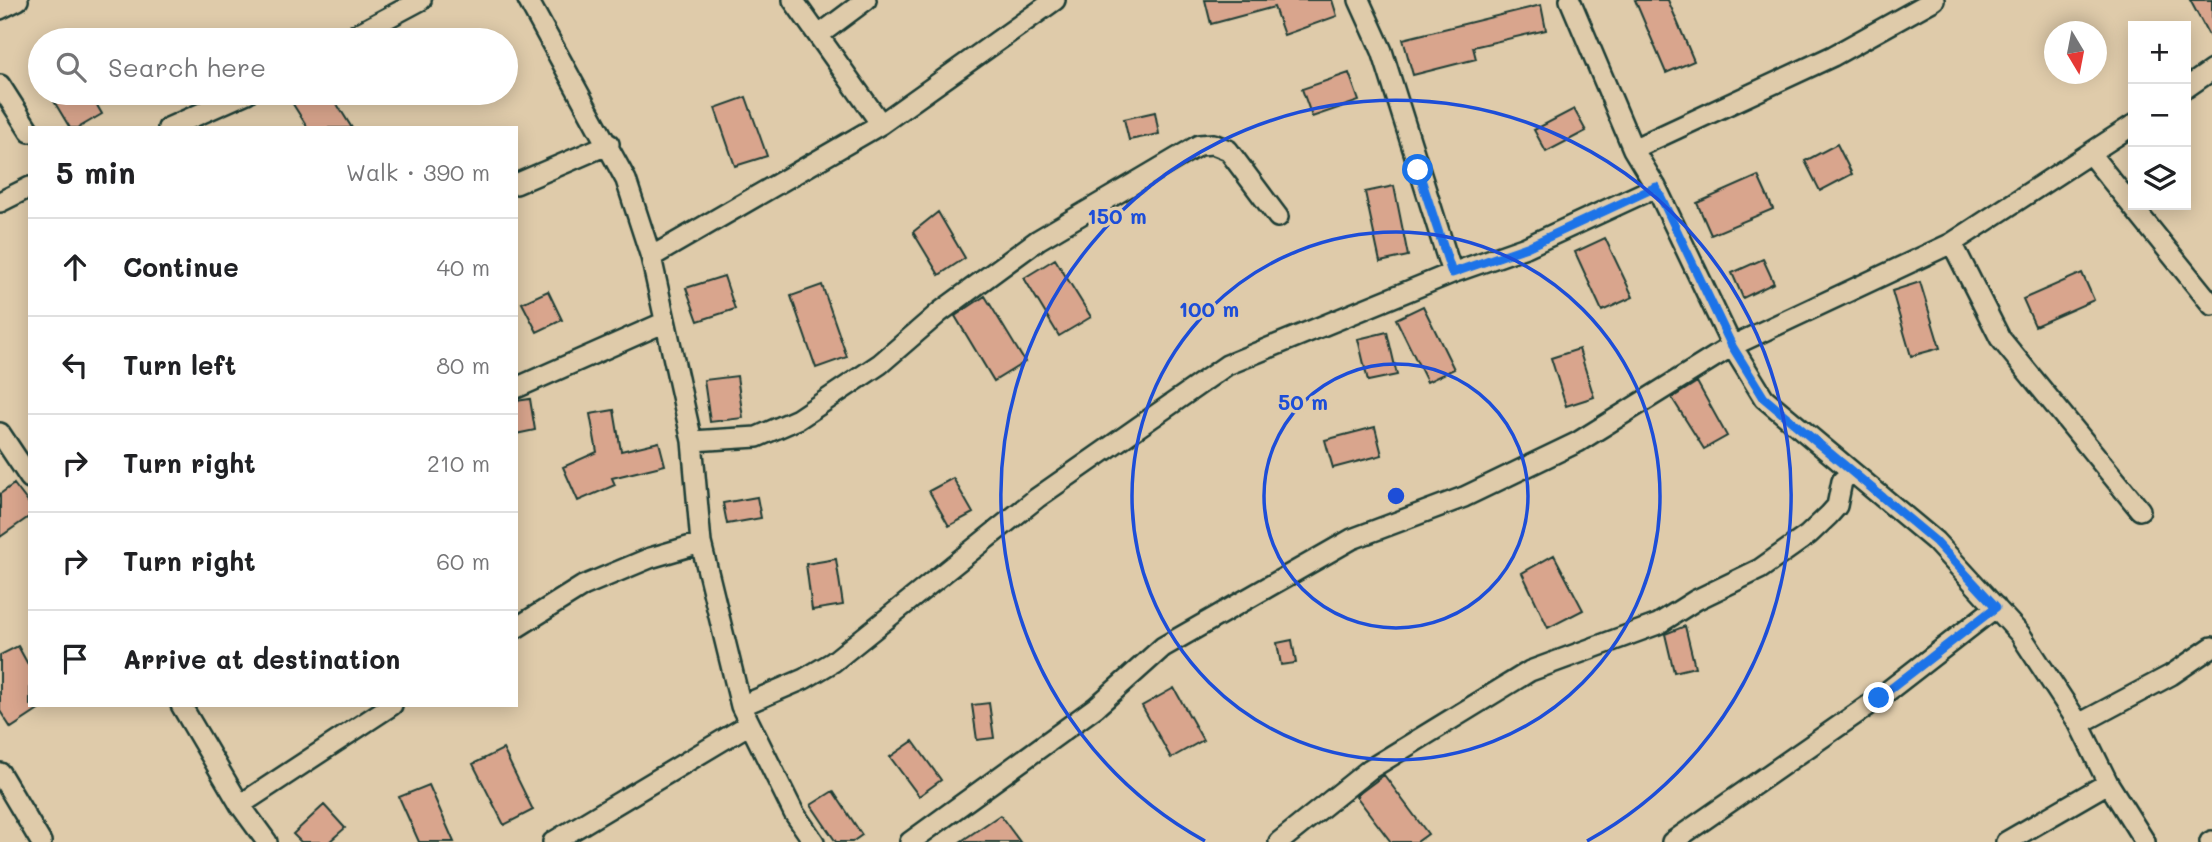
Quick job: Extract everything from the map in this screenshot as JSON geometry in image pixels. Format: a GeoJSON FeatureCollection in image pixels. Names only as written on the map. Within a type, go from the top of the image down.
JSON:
{"type":"FeatureCollection","features":[{"type":"Feature","properties":{"kind":"street"},"geometry":{"type":"LineString","coordinates":[[0,9],[18,0]]}},
{"type":"Feature","properties":{"kind":"street"},"geometry":{"type":"LineString","coordinates":[[368,28],[421,0]]}},
{"type":"Feature","properties":{"kind":"street"},"geometry":{"type":"LineString","coordinates":[[528,0],[626,180],[651,257],[663,323],[692,441],[701,544],[741,706],[748,725],[794,813],[814,842]]}},
{"type":"Feature","properties":{"kind":"street"},"geometry":{"type":"LineString","coordinates":[[793,0],[881,124]]}},
{"type":"Feature","properties":{"kind":"street"},"geometry":{"type":"LineString","coordinates":[[819,35],[866,0]]}},
{"type":"Feature","properties":{"kind":"street"},"geometry":{"type":"LineString","coordinates":[[651,257],[881,124],[1055,0]]}},
{"type":"Feature","properties":{"kind":"street"},"geometry":{"type":"LineString","coordinates":[[1359,0],[1382,51],[1452,273]]}},
{"type":"Feature","properties":{"kind":"street"},"geometry":{"type":"LineString","coordinates":[[1570,0],[1633,149],[1656,187],[1732,346],[1773,407],[1935,541],[2020,634],[2080,724],[2108,783],[2145,842]]}},
{"type":"Feature","properties":{"kind":"street"},"geometry":{"type":"LineString","coordinates":[[1633,149],[1833,56],[1934,0]]}},
{"type":"Feature","properties":{"kind":"street"},"geometry":{"type":"LineString","coordinates":[[2191,85],[2212,70]]}},
{"type":"Feature","properties":{"kind":"street"},"geometry":{"type":"LineString","coordinates":[[0,85],[28,129]]}},
{"type":"Feature","properties":{"kind":"street"},"geometry":{"type":"LineString","coordinates":[[173,126],[220,105]]}},
{"type":"Feature","properties":{"kind":"street"},"geometry":{"type":"LineString","coordinates":[[910,842],[1096,707],[1163,647],[1352,539],[1464,498],[1578,442],[1732,346],[1952,243],[2128,129]]}},
{"type":"Feature","properties":{"kind":"street"},"geometry":{"type":"LineString","coordinates":[[518,183],[608,144]]}},
{"type":"Feature","properties":{"kind":"street"},"geometry":{"type":"LineString","coordinates":[[692,441],[757,437],[798,419],[880,364],[940,312],[1038,240],[1199,145],[1213,144],[1228,150],[1278,217]]}},
{"type":"Feature","properties":{"kind":"street"},"geometry":{"type":"LineString","coordinates":[[2091,155],[2212,305]]}},
{"type":"Feature","properties":{"kind":"street"},"geometry":{"type":"LineString","coordinates":[[741,706],[804,679],[833,662],[1037,498],[1227,365],[1452,273],[1527,247],[1656,187]]}},
{"type":"Feature","properties":{"kind":"street"},"geometry":{"type":"LineString","coordinates":[[0,202],[28,188]]}},
{"type":"Feature","properties":{"kind":"street"},"geometry":{"type":"LineString","coordinates":[[1952,243],[2000,338],[2140,510]]}},
{"type":"Feature","properties":{"kind":"street"},"geometry":{"type":"LineString","coordinates":[[518,387],[663,323]]}},
{"type":"Feature","properties":{"kind":"street"},"geometry":{"type":"LineString","coordinates":[[0,433],[28,475]]}},
{"type":"Feature","properties":{"kind":"street"},"geometry":{"type":"LineString","coordinates":[[1279,842],[1370,769],[1530,671],[1658,624],[1696,600],[1760,569],[1808,536],[1829,515],[1837,506],[1842,481],[1852,472]]}},
{"type":"Feature","properties":{"kind":"street"},"geometry":{"type":"LineString","coordinates":[[518,627],[583,586],[650,558],[701,544]]}},
{"type":"Feature","properties":{"kind":"street"},"geometry":{"type":"LineString","coordinates":[[1672,842],[1879,698],[1996,607]]}},
{"type":"Feature","properties":{"kind":"street"},"geometry":{"type":"LineString","coordinates":[[2080,724],[2171,675],[2212,647]]}},
{"type":"Feature","properties":{"kind":"street"},"geometry":{"type":"LineString","coordinates":[[182,707],[240,805],[267,842]]}},
{"type":"Feature","properties":{"kind":"street"},"geometry":{"type":"LineString","coordinates":[[240,805],[389,707]]}},
{"type":"Feature","properties":{"kind":"street"},"geometry":{"type":"LineString","coordinates":[[553,842],[748,725]]}},
{"type":"Feature","properties":{"kind":"street"},"geometry":{"type":"LineString","coordinates":[[1,776],[41,842]]}},
{"type":"Feature","properties":{"kind":"street"},"geometry":{"type":"LineString","coordinates":[[2006,842],[2108,783]]}},
{"type":"Feature","properties":{"kind":"building"},"geometry":{"type":"Polygon","coordinates":[[[1205,0],[1332,0],[1337,16],[1284,35],[1274,7],[1211,24],[1205,0]]]}},
{"type":"Feature","properties":{"kind":"building"},"geometry":{"type":"Polygon","coordinates":[[[1635,0],[1668,0],[1694,61],[1666,73],[1635,0]]]}},
{"type":"Feature","properties":{"kind":"building"},"geometry":{"type":"Polygon","coordinates":[[[2190,0],[2212,0],[2212,41],[2190,0]]]}},
{"type":"Feature","properties":{"kind":"building"},"geometry":{"type":"Polygon","coordinates":[[[1541,5],[1546,30],[1473,47],[1476,59],[1413,75],[1403,39],[1541,5]]]}},
{"type":"Feature","properties":{"kind":"building"},"geometry":{"type":"Polygon","coordinates":[[[1349,73],[1359,101],[1312,117],[1302,89],[1349,73]]]}},
{"type":"Feature","properties":{"kind":"building"},"geometry":{"type":"Polygon","coordinates":[[[746,97],[767,156],[735,166],[715,108],[746,97]]]}},
{"type":"Feature","properties":{"kind":"building"},"geometry":{"type":"Polygon","coordinates":[[[56,105],[97,105],[102,114],[81,126],[69,126],[56,105]]]}},
{"type":"Feature","properties":{"kind":"building"},"geometry":{"type":"Polygon","coordinates":[[[294,105],[338,105],[351,126],[307,126],[294,105]]]}},
{"type":"Feature","properties":{"kind":"building"},"geometry":{"type":"Polygon","coordinates":[[[1574,109],[1586,131],[1546,152],[1534,130],[1574,109]]]}},
{"type":"Feature","properties":{"kind":"building"},"geometry":{"type":"Polygon","coordinates":[[[1155,112],[1159,134],[1129,140],[1124,119],[1155,112]]]}},
{"type":"Feature","properties":{"kind":"building"},"geometry":{"type":"Polygon","coordinates":[[[1837,144],[1852,174],[1820,191],[1805,161],[1837,144]]]}},
{"type":"Feature","properties":{"kind":"building"},"geometry":{"type":"Polygon","coordinates":[[[1758,176],[1773,209],[1711,235],[1697,203],[1758,176]]]}},
{"type":"Feature","properties":{"kind":"building"},"geometry":{"type":"Polygon","coordinates":[[[1394,186],[1408,256],[1380,262],[1365,192],[1394,186]]]}},
{"type":"Feature","properties":{"kind":"building"},"geometry":{"type":"Polygon","coordinates":[[[938,212],[965,258],[939,275],[913,232],[938,212]]]}},
{"type":"Feature","properties":{"kind":"building"},"geometry":{"type":"Polygon","coordinates":[[[1605,238],[1633,297],[1602,311],[1575,252],[1605,238]]]}},
{"type":"Feature","properties":{"kind":"building"},"geometry":{"type":"Polygon","coordinates":[[[1055,259],[1091,317],[1059,336],[1024,278],[1055,259]]]}},
{"type":"Feature","properties":{"kind":"building"},"geometry":{"type":"Polygon","coordinates":[[[1763,259],[1774,283],[1743,298],[1732,273],[1763,259]]]}},
{"type":"Feature","properties":{"kind":"building"},"geometry":{"type":"Polygon","coordinates":[[[2082,273],[2094,300],[2035,326],[2023,299],[2082,273]]]}},
{"type":"Feature","properties":{"kind":"building"},"geometry":{"type":"Polygon","coordinates":[[[724,276],[735,309],[698,321],[686,288],[724,276]]]}},
{"type":"Feature","properties":{"kind":"building"},"geometry":{"type":"Polygon","coordinates":[[[1920,282],[1940,348],[1911,356],[1892,291],[1920,282]]]}},
{"type":"Feature","properties":{"kind":"building"},"geometry":{"type":"Polygon","coordinates":[[[822,285],[847,357],[816,368],[791,296],[822,285]]]}},
{"type":"Feature","properties":{"kind":"building"},"geometry":{"type":"Polygon","coordinates":[[[548,291],[562,320],[537,332],[522,303],[548,291]]]}},
{"type":"Feature","properties":{"kind":"building"},"geometry":{"type":"Polygon","coordinates":[[[985,296],[1025,362],[994,381],[955,316],[985,296]]]}},
{"type":"Feature","properties":{"kind":"building"},"geometry":{"type":"Polygon","coordinates":[[[1423,306],[1454,369],[1427,382],[1396,319],[1423,306]]]}},
{"type":"Feature","properties":{"kind":"building"},"geometry":{"type":"Polygon","coordinates":[[[1387,332],[1397,375],[1368,381],[1358,339],[1387,332]]]}},
{"type":"Feature","properties":{"kind":"building"},"geometry":{"type":"Polygon","coordinates":[[[1579,349],[1594,397],[1566,406],[1551,358],[1579,349]]]}},
{"type":"Feature","properties":{"kind":"building"},"geometry":{"type":"Polygon","coordinates":[[[737,376],[743,418],[710,422],[704,380],[737,376]]]}},
{"type":"Feature","properties":{"kind":"building"},"geometry":{"type":"Polygon","coordinates":[[[1697,382],[1727,436],[1704,449],[1672,398],[1697,382]]]}},
{"type":"Feature","properties":{"kind":"building"},"geometry":{"type":"Polygon","coordinates":[[[530,399],[535,430],[518,434],[518,401],[530,399]]]}},
{"type":"Feature","properties":{"kind":"building"},"geometry":{"type":"Polygon","coordinates":[[[614,410],[621,451],[659,442],[665,465],[612,478],[615,485],[578,501],[563,467],[597,452],[590,414],[614,410]]]}},
{"type":"Feature","properties":{"kind":"building"},"geometry":{"type":"Polygon","coordinates":[[[1375,427],[1382,455],[1333,468],[1325,440],[1375,427]]]}},
{"type":"Feature","properties":{"kind":"building"},"geometry":{"type":"Polygon","coordinates":[[[953,478],[973,513],[949,526],[929,491],[953,478]]]}},
{"type":"Feature","properties":{"kind":"building"},"geometry":{"type":"Polygon","coordinates":[[[14,484],[28,502],[28,517],[0,537],[0,494],[14,484]]]}},
{"type":"Feature","properties":{"kind":"building"},"geometry":{"type":"Polygon","coordinates":[[[757,497],[761,518],[727,524],[723,503],[757,497]]]}},
{"type":"Feature","properties":{"kind":"building"},"geometry":{"type":"Polygon","coordinates":[[[1554,555],[1583,610],[1548,628],[1522,573],[1554,555]]]}},
{"type":"Feature","properties":{"kind":"building"},"geometry":{"type":"Polygon","coordinates":[[[836,559],[843,605],[812,610],[806,564],[836,559]]]}},
{"type":"Feature","properties":{"kind":"building"},"geometry":{"type":"Polygon","coordinates":[[[1685,626],[1695,667],[1674,672],[1665,634],[1685,626]]]}},
{"type":"Feature","properties":{"kind":"building"},"geometry":{"type":"Polygon","coordinates":[[[1292,640],[1296,663],[1281,665],[1277,643],[1292,640]]]}},
{"type":"Feature","properties":{"kind":"building"},"geometry":{"type":"Polygon","coordinates":[[[18,646],[28,664],[28,707],[43,707],[11,728],[0,711],[0,655],[18,646]]]}},
{"type":"Feature","properties":{"kind":"building"},"geometry":{"type":"Polygon","coordinates":[[[1174,688],[1203,740],[1171,758],[1142,706],[1174,688]]]}},
{"type":"Feature","properties":{"kind":"building"},"geometry":{"type":"Polygon","coordinates":[[[989,703],[994,738],[977,740],[972,705],[989,703]]]}},
{"type":"Feature","properties":{"kind":"building"},"geometry":{"type":"Polygon","coordinates":[[[913,741],[941,780],[919,796],[890,757],[913,741]]]}},
{"type":"Feature","properties":{"kind":"building"},"geometry":{"type":"Polygon","coordinates":[[[503,749],[533,810],[504,825],[473,764],[503,749]]]}},
{"type":"Feature","properties":{"kind":"building"},"geometry":{"type":"Polygon","coordinates":[[[1384,775],[1428,834],[1417,842],[1391,842],[1356,796],[1384,775]]]}},
{"type":"Feature","properties":{"kind":"building"},"geometry":{"type":"Polygon","coordinates":[[[429,785],[454,842],[419,842],[399,797],[429,785]]]}},
{"type":"Feature","properties":{"kind":"building"},"geometry":{"type":"Polygon","coordinates":[[[833,791],[862,835],[852,842],[836,842],[811,805],[833,791]]]}},
{"type":"Feature","properties":{"kind":"building"},"geometry":{"type":"Polygon","coordinates":[[[324,805],[345,828],[329,842],[301,842],[293,834],[324,805]]]}},
{"type":"Feature","properties":{"kind":"building"},"geometry":{"type":"Polygon","coordinates":[[[1000,815],[1020,842],[960,842],[1000,815]]]}},
{"type":"Feature","properties":{"kind":"route"},"geometry":{"type":"LineString","coordinates":[[1418,170],[1452,273],[1527,247],[1656,187],[1732,346],[1764,398],[1935,541],[1996,607],[1879,698]]}}]}
